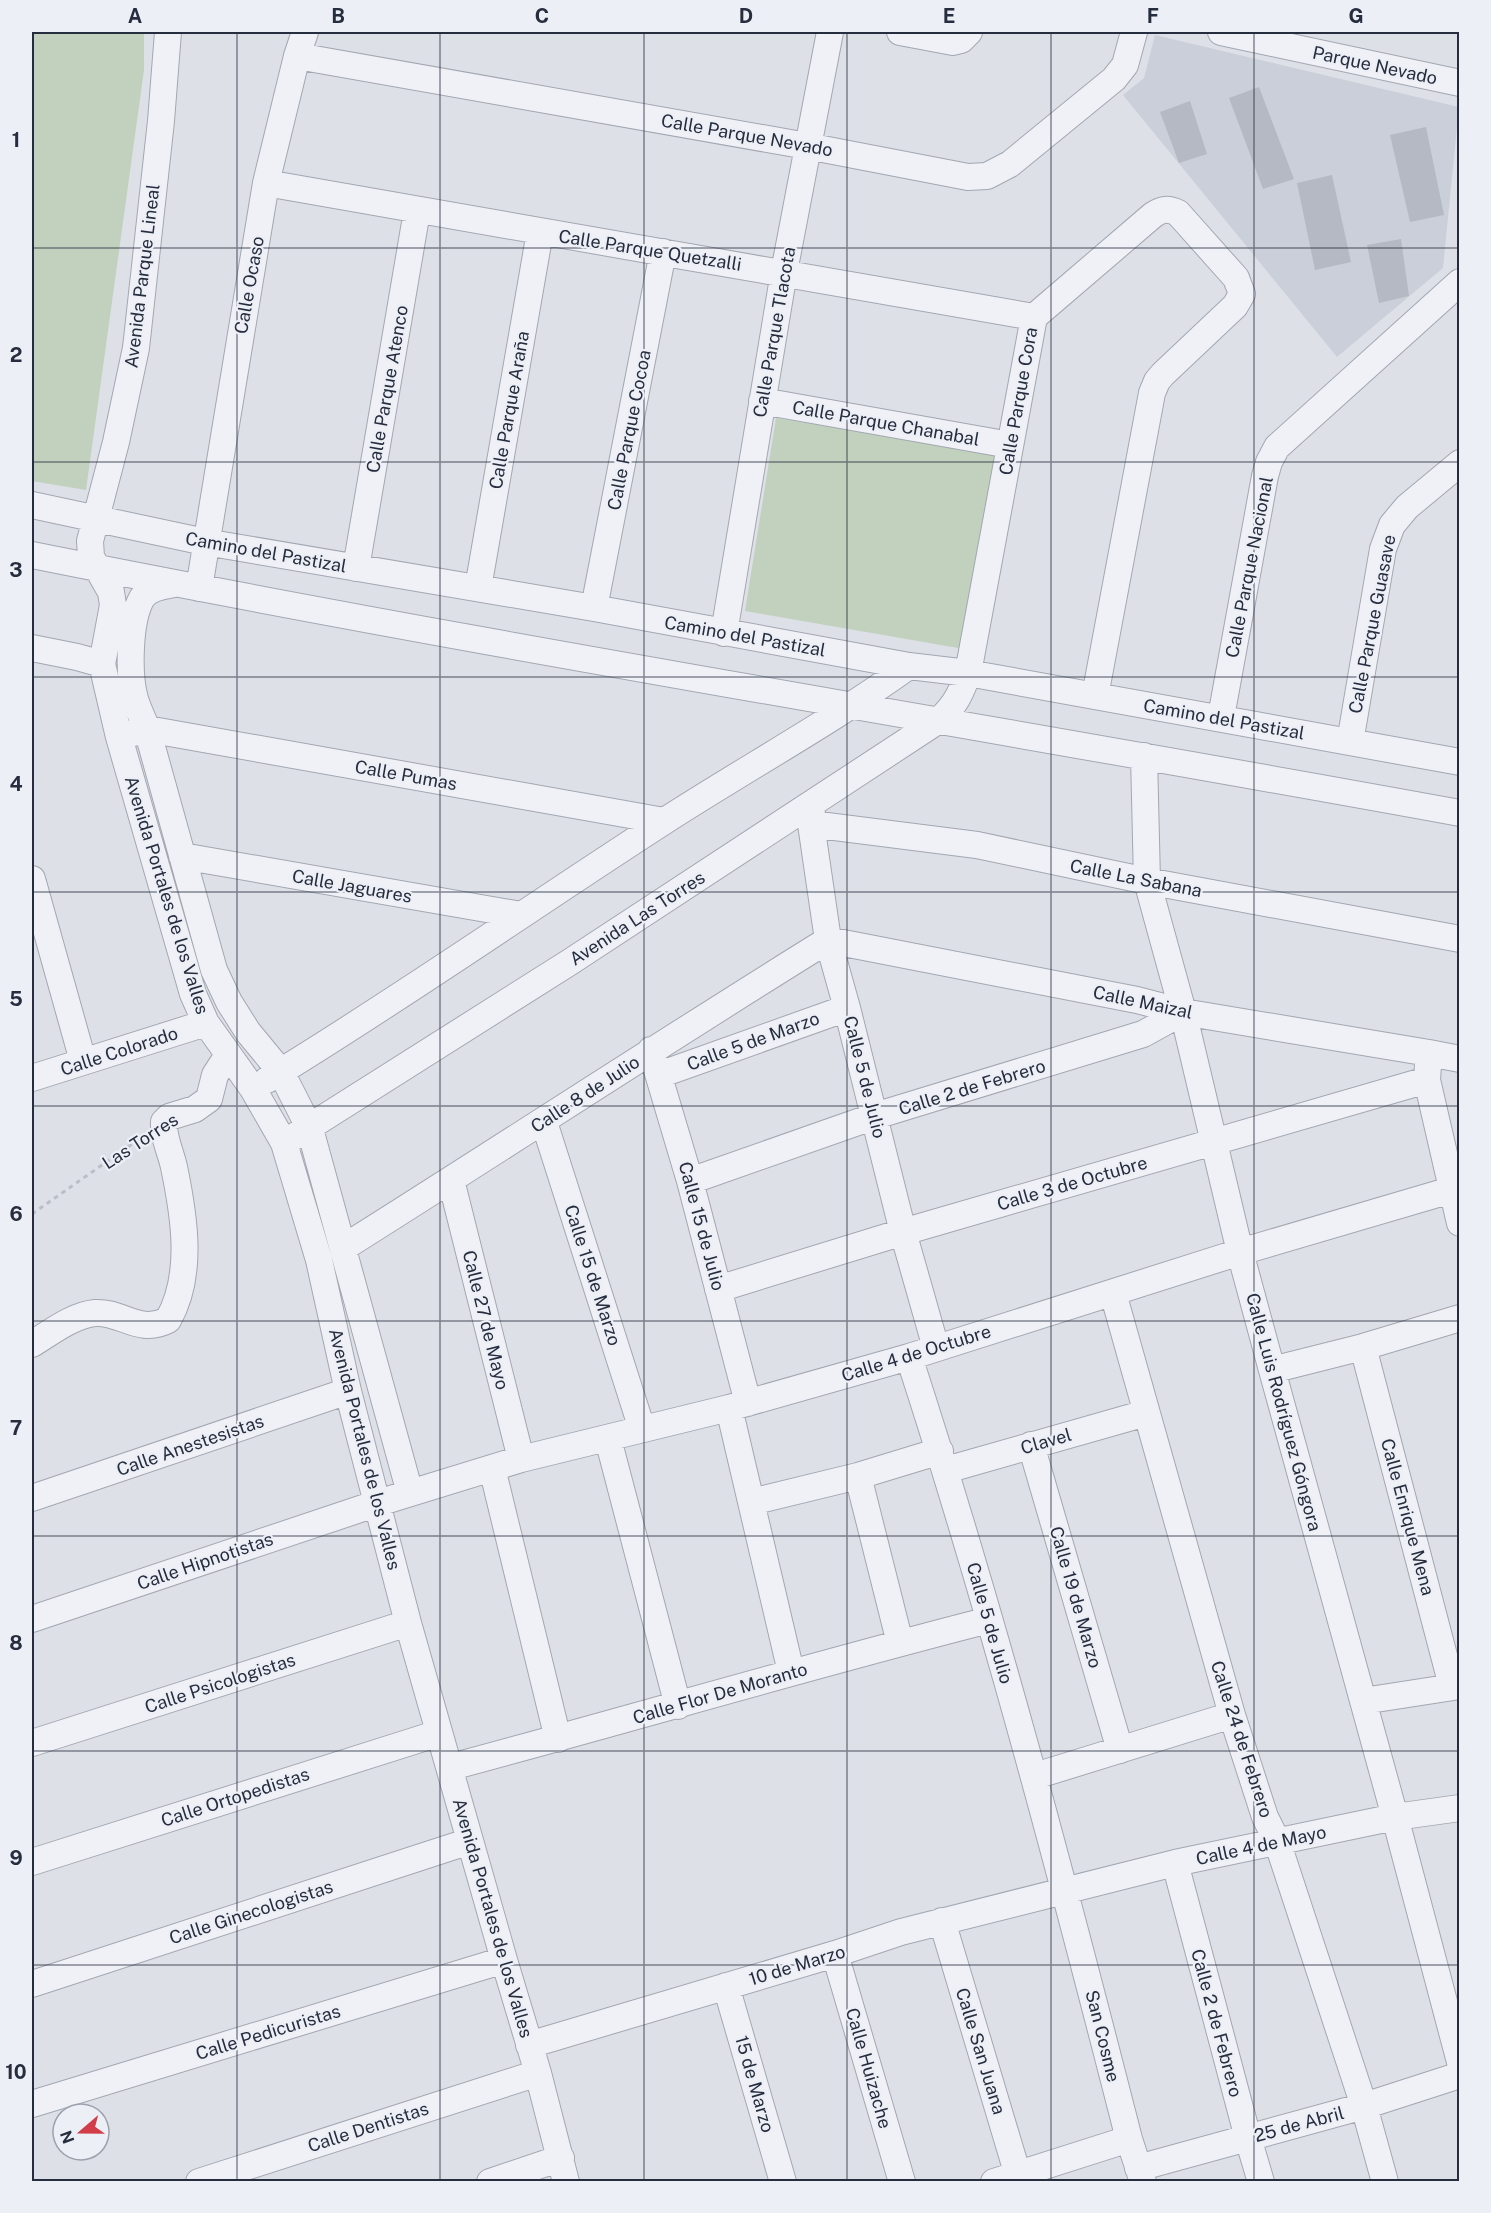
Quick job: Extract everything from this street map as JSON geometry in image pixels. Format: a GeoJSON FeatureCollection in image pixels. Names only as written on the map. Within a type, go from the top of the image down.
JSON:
{"type":"FeatureCollection","features":[{"type":"Feature","properties":{"kind":"street","name":"Avenida Parque Lineal"},"geometry":{"type":"LineString","coordinates":[[102,664],[113,605],[111,592],[90,557],[90,541],[116,442],[135,348],[161,121],[168,32]]}},
{"type":"Feature","properties":{"kind":"street","name":"Calle Ocaso"},"geometry":{"type":"LineString","coordinates":[[188,586],[205,542],[267,183],[297,56],[305,32]]}},
{"type":"Feature","properties":{"kind":"street","name":"Calle Parque Tlacota"},"geometry":{"type":"LineString","coordinates":[[724,633],[784,272],[830,32]]}},
{"type":"Feature","properties":{"kind":"street"},"geometry":{"type":"LineString","coordinates":[[900,32],[949,42],[961,40],[969,32]]}},
{"type":"Feature","properties":{"kind":"street","name":"Calle Parque Nevado"},"geometry":{"type":"LineString","coordinates":[[297,56],[807,146],[968,177],[987,176],[1010,164],[1114,79],[1125,66],[1134,32]]}},
{"type":"Feature","properties":{"kind":"street","name":"Parque Nevado"},"geometry":{"type":"LineString","coordinates":[[1221,32],[1460,83]]}},
{"type":"Feature","properties":{"kind":"street","name":"Calle Parque Quetzalli"},"geometry":{"type":"LineString","coordinates":[[267,183],[1034,317]]}},
{"type":"Feature","properties":{"kind":"street","name":"Calle Parque Cora"},"geometry":{"type":"LineString","coordinates":[[968,673],[1034,317],[1153,215],[1163,210],[1171,210],[1178,213],[1236,279],[1241,290],[1240,299],[1163,374],[1152,393],[1095,696]]}},
{"type":"Feature","properties":{"kind":"street","name":"Calle Parque Atenco"},"geometry":{"type":"LineString","coordinates":[[356,568],[417,211]]}},
{"type":"Feature","properties":{"kind":"street","name":"Calle Parque Araña"},"geometry":{"type":"LineString","coordinates":[[478,588],[540,232]]}},
{"type":"Feature","properties":{"kind":"street","name":"Calle Parque Cocoa"},"geometry":{"type":"LineString","coordinates":[[594,608],[663,252]]}},
{"type":"Feature","properties":{"kind":"street","name":"Calle Parque Nacional"},"geometry":{"type":"LineString","coordinates":[[1221,717],[1265,476],[1277,447],[1460,282]]}},
{"type":"Feature","properties":{"kind":"street","name":"Calle Parque Chanabal"},"geometry":{"type":"LineString","coordinates":[[762,401],[1010,445]]}},
{"type":"Feature","properties":{"kind":"street","name":"Calle Parque Guasave"},"geometry":{"type":"LineString","coordinates":[[1350,742],[1383,549],[1392,525],[1407,507],[1460,463]]}},
{"type":"Feature","properties":{"kind":"street","name":"Camino del Pastizal"},"geometry":{"type":"LineString","coordinates":[[32,505],[205,542],[594,608],[909,666],[968,673],[1221,717],[1460,762]]}},
{"type":"Feature","properties":{"kind":"street"},"geometry":{"type":"LineString","coordinates":[[32,555],[458,638],[939,720],[1460,813]]}},
{"type":"Feature","properties":{"kind":"street","name":"Avenida Portales de los Valles"},"geometry":{"type":"LineString","coordinates":[[188,586],[152,589],[142,597],[133,626],[131,662],[135,697],[147,729],[214,970],[229,1002],[248,1032],[281,1072],[310,1129],[410,1493]]}},
{"type":"Feature","properties":{"kind":"street"},"geometry":{"type":"LineString","coordinates":[[32,648],[102,664]]}},
{"type":"Feature","properties":{"kind":"street","name":"Avenida Portales de los Valles"},"geometry":{"type":"LineString","coordinates":[[102,664],[118,736],[193,993],[206,1023],[253,1089],[284,1143],[319,1260],[348,1391],[408,1623],[538,2073],[563,2170]]}},
{"type":"Feature","properties":{"kind":"street"},"geometry":{"type":"LineString","coordinates":[[253,1089],[410,991],[664,821],[880,687],[909,666]]}},
{"type":"Feature","properties":{"kind":"street","name":"Avenida Las Torres"},"geometry":{"type":"LineString","coordinates":[[284,1143],[310,1129],[811,814],[939,720],[956,703],[968,673]]}},
{"type":"Feature","properties":{"kind":"street"},"geometry":{"type":"LineString","coordinates":[[118,736],[147,729]]}},
{"type":"Feature","properties":{"kind":"street","name":"Calle Pumas"},"geometry":{"type":"LineString","coordinates":[[147,729],[664,821]]}},
{"type":"Feature","properties":{"kind":"street","name":"Calle Luis Rodríguez Góngora"},"geometry":{"type":"LineString","coordinates":[[1144,756],[1147,881],[1184,1012],[1240,1251],[1460,2061]]}},
{"type":"Feature","properties":{"kind":"street","name":"Calle La Sabana"},"geometry":{"type":"LineString","coordinates":[[811,814],[977,845],[1147,881],[1460,939]]}},
{"type":"Feature","properties":{"kind":"street","name":"Calle 5 de Julio"},"geometry":{"type":"LineString","coordinates":[[811,814],[828,940],[903,1232],[936,1348]]}},
{"type":"Feature","properties":{"kind":"street","name":"Calle Jaguares"},"geometry":{"type":"LineString","coordinates":[[182,856],[521,915]]}},
{"type":"Feature","properties":{"kind":"street"},"geometry":{"type":"LineString","coordinates":[[32,879],[83,1062]]}},
{"type":"Feature","properties":{"kind":"street","name":"Calle Maizal"},"geometry":{"type":"LineString","coordinates":[[828,940],[1137,1000],[1184,1012],[1460,1059]]}},
{"type":"Feature","properties":{"kind":"street","name":"Calle 8 de Julio"},"geometry":{"type":"LineString","coordinates":[[343,1248],[544,1122],[651,1050],[828,940]]}},
{"type":"Feature","properties":{"kind":"street","name":"Calle 5 de Marzo"},"geometry":{"type":"LineString","coordinates":[[658,1075],[847,1008]]}},
{"type":"Feature","properties":{"kind":"street","name":"Calle 2 de Febrero"},"geometry":{"type":"LineString","coordinates":[[690,1181],[875,1116],[1143,1034],[1184,1012]]}},
{"type":"Feature","properties":{"kind":"street","name":"Calle Colorado"},"geometry":{"type":"LineString","coordinates":[[32,1078],[206,1023]]}},
{"type":"Feature","properties":{"kind":"street","name":"Calle 15 de Julio"},"geometry":{"type":"LineString","coordinates":[[651,1050],[690,1181],[718,1289],[738,1406],[751,1502],[790,1672]]}},
{"type":"Feature","properties":{"kind":"street"},"geometry":{"type":"LineString","coordinates":[[1429,1053],[1427,1080],[1460,1223]]}},
{"type":"Feature","properties":{"kind":"street","name":"Las Torres"},"geometry":{"type":"LineString","coordinates":[[164,1122],[169,1117],[195,1109],[209,1099],[215,1076],[228,1055]]}},
{"type":"Feature","properties":{"kind":"street","name":"Calle 3 de Octubre"},"geometry":{"type":"LineString","coordinates":[[718,1289],[903,1232],[1427,1080]]}},
{"type":"Feature","properties":{"kind":"street"},"geometry":{"type":"LineString","coordinates":[[35,1335],[76,1318],[96,1313],[135,1324],[148,1325],[168,1320],[174,1310],[184,1266],[183,1212],[164,1122]]}},
{"type":"Feature","properties":{"kind":"street","name":"Calle 15 de Marzo"},"geometry":{"type":"LineString","coordinates":[[544,1122],[642,1429]]}},
{"type":"Feature","properties":{"kind":"street","name":"Calle 27 de Mayo"},"geometry":{"type":"LineString","coordinates":[[450,1180],[521,1459]]}},
{"type":"Feature","properties":{"kind":"street","name":"Calle 4 de Octubre"},"geometry":{"type":"LineString","coordinates":[[378,1503],[521,1459],[738,1406],[909,1358],[1240,1251],[1451,1190]]}},
{"type":"Feature","properties":{"kind":"street","name":"Calle 24 de Febrero"},"geometry":{"type":"LineString","coordinates":[[1113,1293],[1232,1715],[1265,1817],[1277,1841],[1364,2106],[1385,2181]]}},
{"type":"Feature","properties":{"kind":"street"},"geometry":{"type":"LineString","coordinates":[[1272,1370],[1363,1347],[1460,1318]]}},
{"type":"Feature","properties":{"kind":"street","name":"Calle Enrique Mena"},"geometry":{"type":"LineString","coordinates":[[1363,1347],[1456,1686]]}},
{"type":"Feature","properties":{"kind":"street","name":"Calle 5 de Julio"},"geometry":{"type":"LineString","coordinates":[[909,1358],[943,1460],[1035,1776],[1065,1890]]}},
{"type":"Feature","properties":{"kind":"street","name":"Calle Anestesistas"},"geometry":{"type":"LineString","coordinates":[[32,1498],[348,1391]]}},
{"type":"Feature","properties":{"kind":"street","name":"Clavel"},"geometry":{"type":"LineString","coordinates":[[751,1502],[858,1476],[1031,1445],[1146,1413]]}},
{"type":"Feature","properties":{"kind":"street"},"geometry":{"type":"LineString","coordinates":[[608,1439],[678,1706]]}},
{"type":"Feature","properties":{"kind":"street","name":"Calle 19 de Marzo"},"geometry":{"type":"LineString","coordinates":[[1031,1445],[1120,1750]]}},
{"type":"Feature","properties":{"kind":"street"},"geometry":{"type":"LineString","coordinates":[[492,1468],[558,1738]]}},
{"type":"Feature","properties":{"kind":"street"},"geometry":{"type":"LineString","coordinates":[[858,1476],[900,1643]]}},
{"type":"Feature","properties":{"kind":"street","name":"Calle Hipnotistas"},"geometry":{"type":"LineString","coordinates":[[32,1619],[378,1503]]}},
{"type":"Feature","properties":{"kind":"street","name":"Calle Flor De Moranto"},"geometry":{"type":"LineString","coordinates":[[451,1767],[678,1706],[790,1672],[989,1620]]}},
{"type":"Feature","properties":{"kind":"street","name":"Calle Psicologistas"},"geometry":{"type":"LineString","coordinates":[[32,1743],[408,1623]]}},
{"type":"Feature","properties":{"kind":"street"},"geometry":{"type":"LineString","coordinates":[[1363,1701],[1456,1686]]}},
{"type":"Feature","properties":{"kind":"street"},"geometry":{"type":"LineString","coordinates":[[1035,1776],[1232,1715]]}},
{"type":"Feature","properties":{"kind":"street","name":"Calle Ortopedistas"},"geometry":{"type":"LineString","coordinates":[[32,1862],[439,1733]]}},
{"type":"Feature","properties":{"kind":"street","name":"Calle 4 de Mayo"},"geometry":{"type":"LineString","coordinates":[[1065,1890],[1277,1841],[1395,1817],[1460,1808]]}},
{"type":"Feature","properties":{"kind":"street","name":"Calle Ginecologistas"},"geometry":{"type":"LineString","coordinates":[[32,1984],[470,1841]]}},
{"type":"Feature","properties":{"kind":"street","name":"Calle 2 de Febrero"},"geometry":{"type":"LineString","coordinates":[[1175,1863],[1248,2138],[1262,2181]]}},
{"type":"Feature","properties":{"kind":"street","name":"10 de Marzo"},"geometry":{"type":"LineString","coordinates":[[529,2045],[835,1954],[901,1932],[1065,1890]]}},
{"type":"Feature","properties":{"kind":"street","name":"San Cosme"},"geometry":{"type":"LineString","coordinates":[[1065,1890],[1140,2175]]}},
{"type":"Feature","properties":{"kind":"street","name":"Calle San Juana"},"geometry":{"type":"LineString","coordinates":[[942,1922],[1010,2179]]}},
{"type":"Feature","properties":{"kind":"street","name":"Calle Huizache"},"geometry":{"type":"LineString","coordinates":[[835,1954],[902,2181]]}},
{"type":"Feature","properties":{"kind":"street","name":"Calle Pedicuristas"},"geometry":{"type":"LineString","coordinates":[[32,2104],[504,1960]]}},
{"type":"Feature","properties":{"kind":"street","name":"15 de Marzo"},"geometry":{"type":"LineString","coordinates":[[726,1986],[783,2181]]}},
{"type":"Feature","properties":{"kind":"street","name":"Calle Dentistas"},"geometry":{"type":"LineString","coordinates":[[199,2181],[538,2073]]}},
{"type":"Feature","properties":{"kind":"street","name":"25 de Abril"},"geometry":{"type":"LineString","coordinates":[[1140,2175],[1248,2138],[1364,2106],[1460,2075]]}},
{"type":"Feature","properties":{"kind":"street"},"geometry":{"type":"LineString","coordinates":[[1010,2179],[1129,2139]]}},
{"type":"Feature","properties":{"kind":"street"},"geometry":{"type":"LineString","coordinates":[[490,2181],[563,2170]]}},
{"type":"Feature","properties":{"kind":"path","name":"Las Torres"},"geometry":{"type":"LineString","coordinates":[[32,1214],[164,1122]]}},
{"type":"Feature","properties":{"kind":"shaded area"},"geometry":{"type":"Polygon","coordinates":[[[1155,35],[1459,107],[1443,268],[1337,357],[1123,95],[1144,78],[1155,35]]]}},
{"type":"Feature","properties":{"kind":"green space"},"geometry":{"type":"Polygon","coordinates":[[[32,32],[144,32],[144,70],[86,490],[32,481],[32,32]]]}},
{"type":"Feature","properties":{"kind":"green space"},"geometry":{"type":"Polygon","coordinates":[[[776,418],[996,454],[964,649],[745,611],[776,418]]]}},
{"type":"Feature","properties":{"kind":"building"},"geometry":{"type":"Polygon","coordinates":[[[1259,87],[1294,179],[1263,189],[1229,98],[1259,87]]]}},
{"type":"Feature","properties":{"kind":"building"},"geometry":{"type":"Polygon","coordinates":[[[1190,101],[1207,154],[1179,163],[1160,112],[1190,101]]]}},
{"type":"Feature","properties":{"kind":"building"},"geometry":{"type":"Polygon","coordinates":[[[1426,127],[1444,215],[1410,222],[1390,135],[1426,127]]]}},
{"type":"Feature","properties":{"kind":"building"},"geometry":{"type":"Polygon","coordinates":[[[1332,175],[1351,262],[1315,270],[1297,183],[1332,175]]]}},
{"type":"Feature","properties":{"kind":"building"},"geometry":{"type":"Polygon","coordinates":[[[1401,239],[1409,296],[1379,303],[1367,245],[1401,239]]]}}]}
